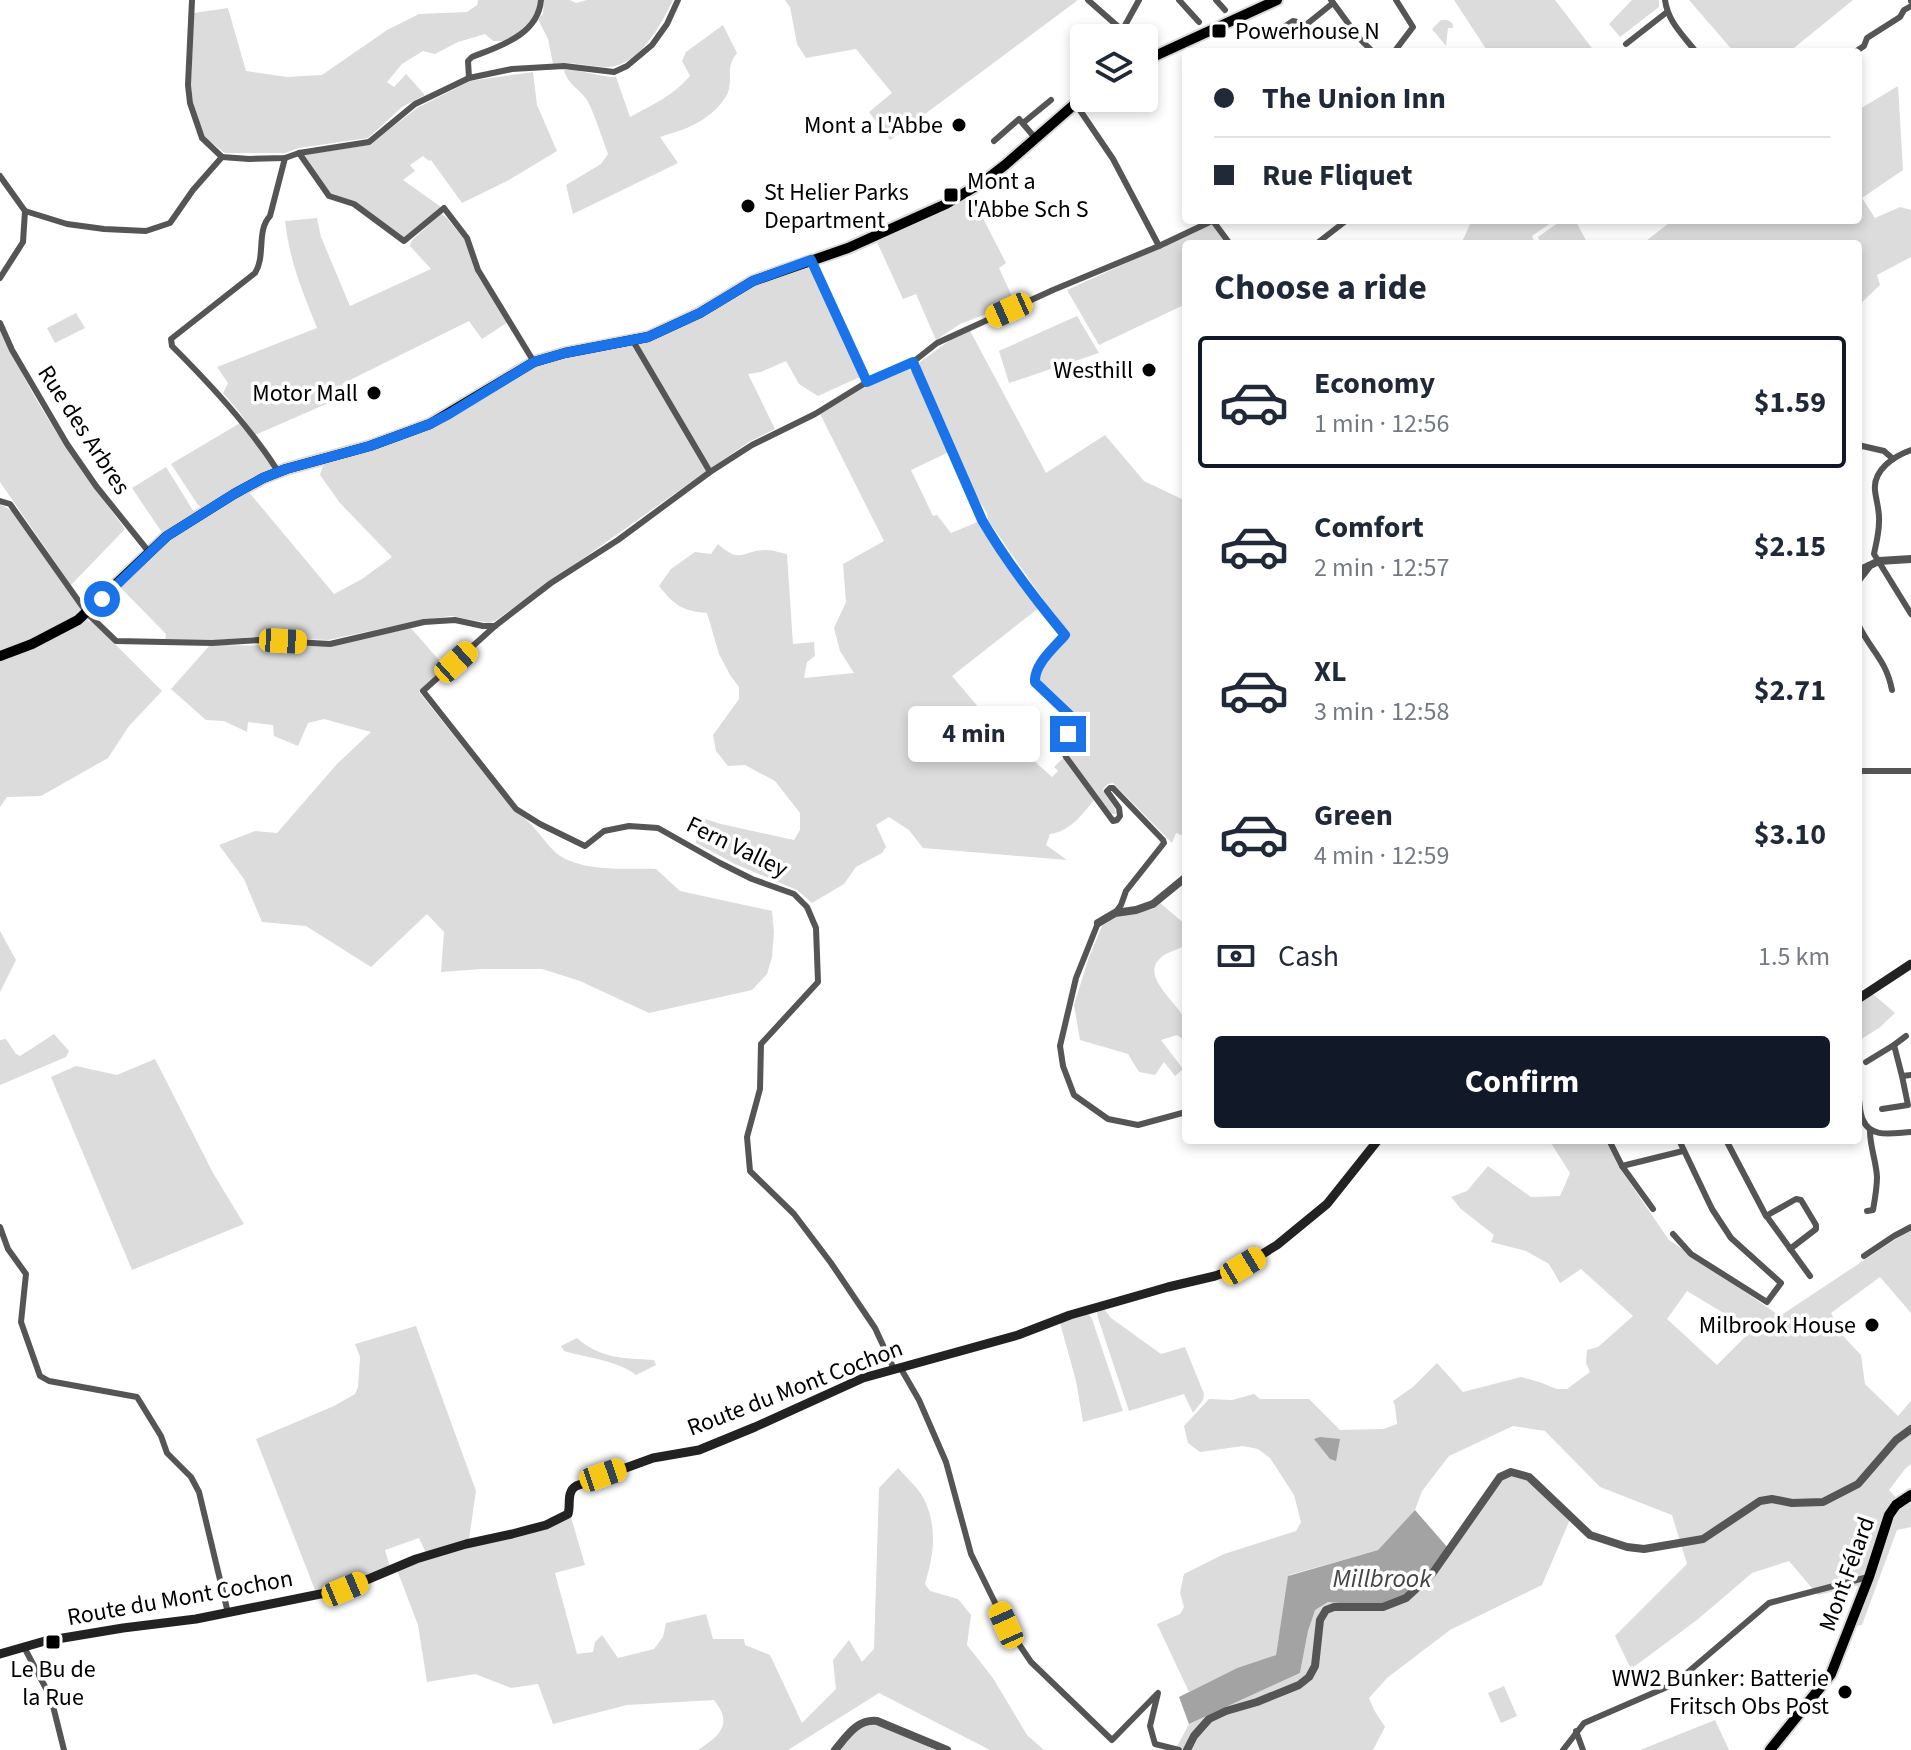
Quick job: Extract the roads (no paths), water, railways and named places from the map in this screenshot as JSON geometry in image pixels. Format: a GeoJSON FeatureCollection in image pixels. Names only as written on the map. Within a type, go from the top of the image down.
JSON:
{"type":"FeatureCollection","features":[{"type":"Feature","properties":{"kind":"main road"},"geometry":{"type":"LineString","coordinates":[[1158,55],[1277,0]]}},
{"type":"Feature","properties":{"kind":"main road"},"geometry":{"type":"LineString","coordinates":[[0,656],[66,628],[87,613],[167,536],[234,494],[278,472],[370,446],[430,424],[534,362],[633,341],[666,330],[753,281],[848,248],[946,204],[983,182],[1070,109]]}},
{"type":"Feature","properties":{"kind":"main road"},"geometry":{"type":"LineString","coordinates":[[1862,996],[1911,964]]}},
{"type":"Feature","properties":{"kind":"main road","name":"Route du Mont Cochon"},"geometry":{"type":"LineString","coordinates":[[0,1654],[45,1641],[228,1613],[345,1589],[416,1559],[546,1525],[568,1514],[570,1493],[576,1486],[653,1458],[699,1450],[842,1387],[897,1368],[1018,1335],[1070,1315],[1243,1266],[1277,1245],[1327,1204],[1375,1144]]}},
{"type":"Feature","properties":{"kind":"main road","name":"Mont Félard"},"geometry":{"type":"LineString","coordinates":[[1770,1750],[1831,1674],[1869,1577],[1889,1515],[1896,1505],[1911,1495]]}},
{"type":"Feature","properties":{"kind":"street"},"geometry":{"type":"LineString","coordinates":[[192,0],[188,85],[190,103],[202,138],[222,157],[249,159],[285,158],[369,142],[415,104],[469,78],[512,69],[564,66],[614,72],[627,66],[652,45],[667,24],[678,0]]}},
{"type":"Feature","properties":{"kind":"street"},"geometry":{"type":"LineString","coordinates":[[469,78],[468,61],[520,36],[539,12],[541,0]]}},
{"type":"Feature","properties":{"kind":"street"},"geometry":{"type":"LineString","coordinates":[[1088,0],[1115,24]]}},
{"type":"Feature","properties":{"kind":"street"},"geometry":{"type":"LineString","coordinates":[[1125,24],[1139,0]]}},
{"type":"Feature","properties":{"kind":"street"},"geometry":{"type":"LineString","coordinates":[[1179,0],[1199,22]]}},
{"type":"Feature","properties":{"kind":"street"},"geometry":{"type":"LineString","coordinates":[[1216,0],[1225,10]]}},
{"type":"Feature","properties":{"kind":"street"},"geometry":{"type":"LineString","coordinates":[[1396,0],[1413,27],[1397,48]]}},
{"type":"Feature","properties":{"kind":"street"},"geometry":{"type":"LineString","coordinates":[[1665,0],[1674,25],[1693,48]]}},
{"type":"Feature","properties":{"kind":"street"},"geometry":{"type":"LineString","coordinates":[[1275,33],[1293,21],[1302,28],[1332,2],[1364,48]]}},
{"type":"Feature","properties":{"kind":"street"},"geometry":{"type":"LineString","coordinates":[[1861,48],[1867,38],[1900,17],[1911,2]]}},
{"type":"Feature","properties":{"kind":"street"},"geometry":{"type":"LineString","coordinates":[[1626,44],[1667,12]]}},
{"type":"Feature","properties":{"kind":"street"},"geometry":{"type":"LineString","coordinates":[[1023,123],[1051,100]]}},
{"type":"Feature","properties":{"kind":"street"},"geometry":{"type":"LineString","coordinates":[[1087,112],[1159,246]]}},
{"type":"Feature","properties":{"kind":"street"},"geometry":{"type":"LineString","coordinates":[[994,141],[1019,119],[1036,139]]}},
{"type":"Feature","properties":{"kind":"street"},"geometry":{"type":"LineString","coordinates":[[299,153],[329,196],[354,204],[404,241],[444,208],[467,238],[478,270],[534,362]]}},
{"type":"Feature","properties":{"kind":"street"},"geometry":{"type":"LineString","coordinates":[[0,176],[25,211],[67,224],[146,231],[170,223],[222,157]]}},
{"type":"Feature","properties":{"kind":"street"},"geometry":{"type":"LineString","coordinates":[[278,472],[242,421],[172,346],[171,339],[255,273],[261,264],[264,223],[270,216],[285,158]]}},
{"type":"Feature","properties":{"kind":"street"},"geometry":{"type":"LineString","coordinates":[[0,278],[23,242],[25,211]]}},
{"type":"Feature","properties":{"kind":"street"},"geometry":{"type":"LineString","coordinates":[[0,501],[10,504],[87,613],[116,641],[212,643],[259,640],[330,644],[424,622],[455,620],[495,626],[551,583],[618,540],[752,445],[815,414],[867,382],[913,362],[937,343],[1206,224]]}},
{"type":"Feature","properties":{"kind":"street"},"geometry":{"type":"LineString","coordinates":[[1321,240],[1342,224]]}},
{"type":"Feature","properties":{"kind":"street"},"geometry":{"type":"LineString","coordinates":[[811,260],[867,382]]}},
{"type":"Feature","properties":{"kind":"street","name":"Rue des Arbres"},"geometry":{"type":"LineString","coordinates":[[0,323],[26,375],[67,444],[149,552]]}},
{"type":"Feature","properties":{"kind":"street"},"geometry":{"type":"LineString","coordinates":[[633,341],[710,472]]}},
{"type":"Feature","properties":{"kind":"street"},"geometry":{"type":"LineString","coordinates":[[913,362],[982,520],[1014,569],[1065,635],[1034,676],[1035,682],[1075,720],[1061,747],[1066,757],[1113,821],[1120,816],[1119,808],[1107,791],[1110,788],[1163,840],[1164,843],[1126,891],[1115,913]]}},
{"type":"Feature","properties":{"kind":"street"},"geometry":{"type":"LineString","coordinates":[[1862,446],[1884,451],[1893,459]]}},
{"type":"Feature","properties":{"kind":"street"},"geometry":{"type":"LineString","coordinates":[[1911,450],[1893,459],[1876,479],[1879,524],[1874,554],[1911,614]]}},
{"type":"Feature","properties":{"kind":"street"},"geometry":{"type":"LineString","coordinates":[[1862,569],[1879,561],[1911,559]]}},
{"type":"Feature","properties":{"kind":"street"},"geometry":{"type":"LineString","coordinates":[[1862,577],[1869,565]]}},
{"type":"Feature","properties":{"kind":"street","name":"Fern Valley"},"geometry":{"type":"LineString","coordinates":[[495,626],[423,691],[516,809],[585,846],[604,831],[629,826],[658,828],[752,879],[794,894],[807,907],[816,928],[818,982],[761,1044],[760,1089],[747,1137],[750,1171],[794,1214],[831,1263],[875,1328],[897,1368]]}},
{"type":"Feature","properties":{"kind":"street"},"geometry":{"type":"LineString","coordinates":[[1862,630],[1884,664],[1892,690]]}},
{"type":"Feature","properties":{"kind":"street"},"geometry":{"type":"LineString","coordinates":[[1862,771],[1911,771]]}},
{"type":"Feature","properties":{"kind":"street"},"geometry":{"type":"LineString","coordinates":[[1182,880],[1153,904],[1115,913],[1098,923],[1076,978],[1060,1046],[1063,1066],[1074,1095],[1108,1119],[1138,1125],[1182,1113]]}},
{"type":"Feature","properties":{"kind":"street"},"geometry":{"type":"LineString","coordinates":[[1866,1062],[1906,1036]]}},
{"type":"Feature","properties":{"kind":"street"},"geometry":{"type":"LineString","coordinates":[[1882,1109],[1910,1106],[1894,1045]]}},
{"type":"Feature","properties":{"kind":"street"},"geometry":{"type":"LineString","coordinates":[[1902,1076],[1911,1075]]}},
{"type":"Feature","properties":{"kind":"street"},"geometry":{"type":"LineString","coordinates":[[1862,1119],[1870,1131],[1877,1177],[1873,1210],[1867,1211]]}},
{"type":"Feature","properties":{"kind":"street"},"geometry":{"type":"LineString","coordinates":[[1870,1131],[1911,1132]]}},
{"type":"Feature","properties":{"kind":"street"},"geometry":{"type":"LineString","coordinates":[[1611,1144],[1622,1166],[1653,1209]]}},
{"type":"Feature","properties":{"kind":"street"},"geometry":{"type":"LineString","coordinates":[[1673,1234],[1691,1254],[1767,1302],[1781,1283],[1731,1238],[1712,1209],[1680,1144]]}},
{"type":"Feature","properties":{"kind":"street"},"geometry":{"type":"LineString","coordinates":[[1728,1144],[1766,1216],[1810,1276]]}},
{"type":"Feature","properties":{"kind":"street"},"geometry":{"type":"LineString","coordinates":[[1622,1166],[1683,1151]]}},
{"type":"Feature","properties":{"kind":"street"},"geometry":{"type":"LineString","coordinates":[[1766,1216],[1796,1199],[1801,1200],[1816,1229],[1790,1249]]}},
{"type":"Feature","properties":{"kind":"street"},"geometry":{"type":"LineString","coordinates":[[0,1227],[8,1249],[26,1274],[21,1322],[40,1376],[49,1381],[137,1397],[161,1436],[167,1453],[191,1477],[199,1492],[228,1613]]}},
{"type":"Feature","properties":{"kind":"street"},"geometry":{"type":"LineString","coordinates":[[1864,1256],[1911,1227]]}},
{"type":"Feature","properties":{"kind":"street"},"geometry":{"type":"LineString","coordinates":[[897,1368],[919,1400],[946,1462],[971,1554],[1006,1625],[1031,1662],[1112,1740],[1158,1693],[1150,1726],[1155,1744],[1179,1750]]}},
{"type":"Feature","properties":{"kind":"street"},"geometry":{"type":"LineString","coordinates":[[1187,1750],[1209,1719],[1299,1685],[1309,1677],[1315,1666],[1320,1620],[1326,1610],[1334,1607],[1383,1607],[1406,1598],[1432,1574],[1500,1477],[1511,1472],[1529,1477],[1590,1535],[1644,1549],[1703,1539],[1760,1501],[1823,1502],[1858,1484],[1896,1440],[1911,1429]]}},
{"type":"Feature","properties":{"kind":"street"},"geometry":{"type":"LineString","coordinates":[[1563,1750],[1584,1723],[1674,1684],[1769,1603],[1869,1577]]}},
{"type":"Feature","properties":{"kind":"street"},"geometry":{"type":"LineString","coordinates":[[24,1647],[51,1698],[64,1750]]}},
{"type":"Feature","properties":{"kind":"street"},"geometry":{"type":"LineString","coordinates":[[835,1750],[857,1725],[867,1720],[877,1721],[947,1750]]}},
{"type":"Feature","properties":{"kind":"street"},"geometry":{"type":"LineString","coordinates":[[1576,1731],[1583,1750]]}},
{"type":"Feature","properties":{"kind":"water"},"geometry":{"type":"Polygon","coordinates":[[[1314,1439],[1340,1439],[1336,1461],[1330,1459],[1314,1439]]]}},
{"type":"Feature","properties":{"kind":"water","name":"Millbrook"},"geometry":{"type":"Polygon","coordinates":[[[1415,1510],[1448,1548],[1429,1577],[1406,1598],[1383,1607],[1328,1602],[1315,1610],[1300,1673],[1189,1724],[1179,1697],[1237,1668],[1276,1655],[1288,1576],[1378,1550],[1415,1510]]]}},
{"type":"Feature","properties":{"kind":"place","name":"Powerhouse N"},"geometry":{"type":"Point","coordinates":[1219,31]}},
{"type":"Feature","properties":{"kind":"place","name":"Mont a L'Abbe"},"geometry":{"type":"Point","coordinates":[959,125]}},
{"type":"Feature","properties":{"kind":"place","name":"Mont a l'Abbe Sch S"},"geometry":{"type":"Point","coordinates":[951,195]}},
{"type":"Feature","properties":{"kind":"place","name":"St Helier Parks Department"},"geometry":{"type":"Point","coordinates":[748,206]}},
{"type":"Feature","properties":{"kind":"place","name":"Westhill"},"geometry":{"type":"Point","coordinates":[1149,370]}},
{"type":"Feature","properties":{"kind":"place","name":"Motor Mall"},"geometry":{"type":"Point","coordinates":[374,393]}},
{"type":"Feature","properties":{"kind":"place","name":"Milbrook House"},"geometry":{"type":"Point","coordinates":[1872,1325]}},
{"type":"Feature","properties":{"kind":"place","name":"Le Bu de la Rue"},"geometry":{"type":"Point","coordinates":[53,1642]}},
{"type":"Feature","properties":{"kind":"place","name":"WW2 Bunker: Batterie Fritsch Obs Post"},"geometry":{"type":"Point","coordinates":[1845,1692]}}]}
